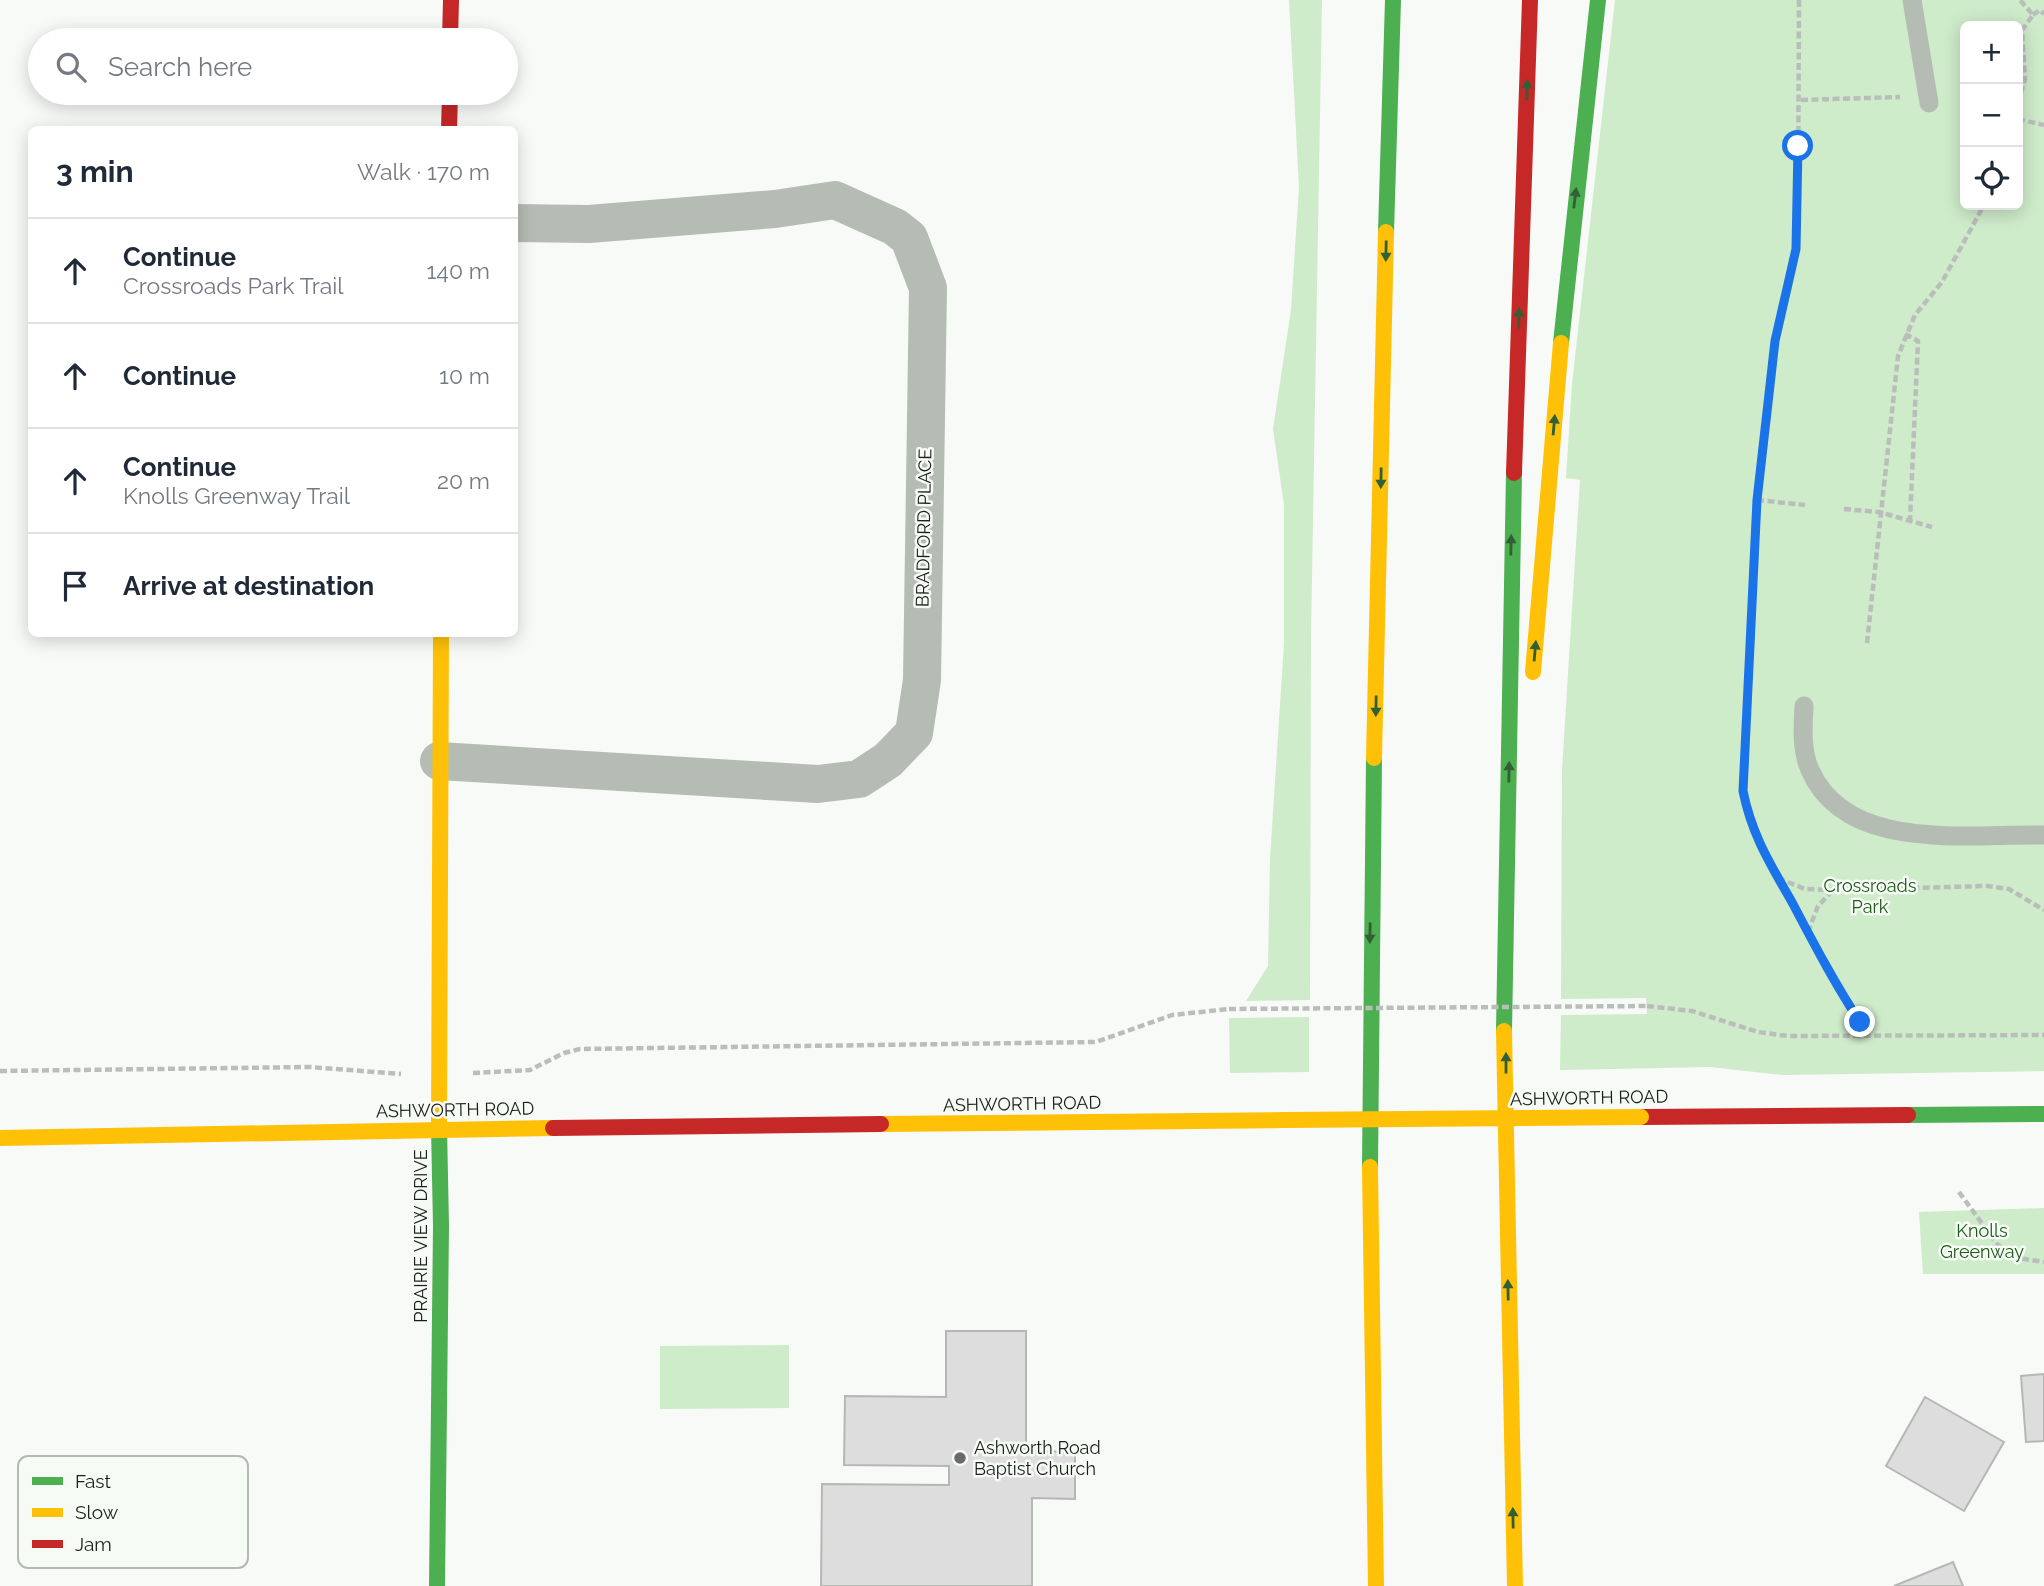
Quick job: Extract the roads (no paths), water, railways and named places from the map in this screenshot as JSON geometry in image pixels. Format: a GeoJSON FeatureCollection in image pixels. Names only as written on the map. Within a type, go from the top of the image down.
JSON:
{"type":"FeatureCollection","features":[{"type":"Feature","properties":{"kind":"main road"},"geometry":{"type":"LineString","coordinates":[[450,28],[451,0]]}},
{"type":"Feature","properties":{"kind":"main road"},"geometry":{"type":"LineString","coordinates":[[1377,0],[1388,183]]}},
{"type":"Feature","properties":{"kind":"main road"},"geometry":{"type":"LineString","coordinates":[[1376,1586],[1371,1437],[1369,983],[1393,0]]}},
{"type":"Feature","properties":{"kind":"main road"},"geometry":{"type":"LineString","coordinates":[[1515,1586],[1505,1194],[1506,988],[1511,542],[1530,0]]}},
{"type":"Feature","properties":{"kind":"main road"},"geometry":{"type":"LineString","coordinates":[[1532,682],[1569,251],[1598,0]]}},
{"type":"Feature","properties":{"kind":"main road"},"geometry":{"type":"LineString","coordinates":[[449,126],[450,105]]}},
{"type":"Feature","properties":{"kind":"main road","name":"PRAIRIE VIEW DRIVE"},"geometry":{"type":"LineString","coordinates":[[437,1586],[440,1129],[437,1064],[441,637]]}},
{"type":"Feature","properties":{"kind":"main road"},"geometry":{"type":"LineString","coordinates":[[1506,988],[1526,751]]}},
{"type":"Feature","properties":{"kind":"main road","name":"ASHWORTH ROAD"},"geometry":{"type":"LineString","coordinates":[[0,1138],[440,1129],[2044,1114]]}},
{"type":"Feature","properties":{"kind":"street","name":"BRADFORD PLACE"},"geometry":{"type":"LineString","coordinates":[[439,761],[818,784],[859,779],[888,760],[914,733],[922,680],[928,288],[909,238],[895,227],[835,200],[775,209],[589,224],[518,223]]}},
{"type":"Feature","properties":{"kind":"lane"},"geometry":{"type":"LineString","coordinates":[[1912,0],[1928,100]]}},
{"type":"Feature","properties":{"kind":"lane"},"geometry":{"type":"LineString","coordinates":[[1804,706],[1803,742],[1809,770],[1828,800],[1853,819],[1899,833],[2044,835]]}},
{"type":"Feature","properties":{"kind":"place","name":"Ashworth Road Baptist Church"},"geometry":{"type":"Point","coordinates":[960,1458]}},
{"type":"Feature","properties":{"kind":"park label","name":"Crossroads Park"},"geometry":{"type":"Point","coordinates":[1870,896]}},
{"type":"Feature","properties":{"kind":"park label","name":"Knolls Greenway"},"geometry":{"type":"Point","coordinates":[1982,1241]}}]}
